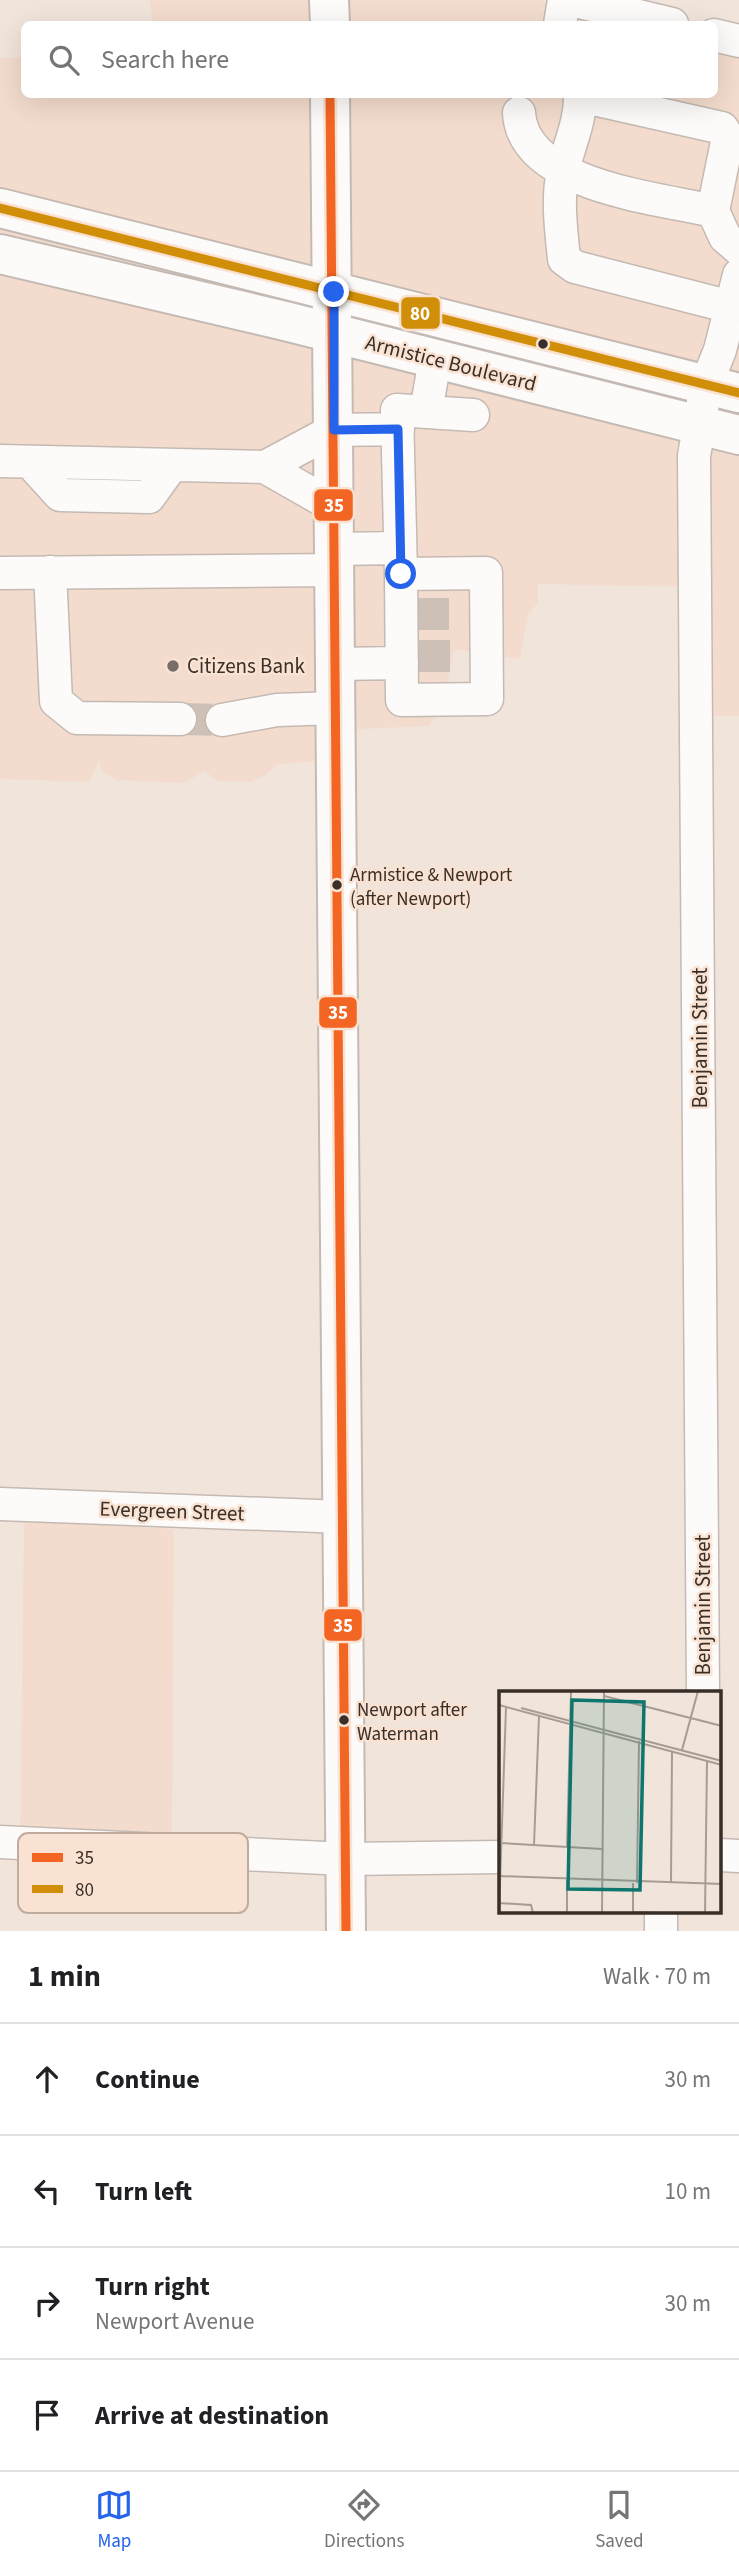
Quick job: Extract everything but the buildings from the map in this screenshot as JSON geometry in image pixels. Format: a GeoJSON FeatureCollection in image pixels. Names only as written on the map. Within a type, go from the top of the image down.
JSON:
{"type":"FeatureCollection","features":[{"type":"Feature","properties":{"kind":"main road"},"geometry":{"type":"LineString","coordinates":[[330,0],[330,21]]}},
{"type":"Feature","properties":{"kind":"main road"},"geometry":{"type":"LineString","coordinates":[[330,98],[330,235],[334,292],[346,1931]]}},
{"type":"Feature","properties":{"kind":"main road","name":"Armistice Boulevard"},"geometry":{"type":"LineString","coordinates":[[0,208],[722,389]]}},
{"type":"Feature","properties":{"kind":"main road","name":"Armistice Boulevard"},"geometry":{"type":"LineString","coordinates":[[0,254],[739,435]]}},
{"type":"Feature","properties":{"kind":"street"},"geometry":{"type":"LineString","coordinates":[[560,21],[564,0]]}},
{"type":"Feature","properties":{"kind":"street"},"geometry":{"type":"LineString","coordinates":[[571,0],[659,21]]}},
{"type":"Feature","properties":{"kind":"street"},"geometry":{"type":"LineString","coordinates":[[718,36],[739,41]]}},
{"type":"Feature","properties":{"kind":"street"},"geometry":{"type":"LineString","coordinates":[[580,98],[579,112],[563,171],[558,208],[564,259],[575,267],[731,307]]}},
{"type":"Feature","properties":{"kind":"street"},"geometry":{"type":"LineString","coordinates":[[593,98],[722,128],[728,138],[713,211],[725,237],[739,248]]}},
{"type":"Feature","properties":{"kind":"street"},"geometry":{"type":"LineString","coordinates":[[519,113],[526,138],[542,157],[563,171],[584,181],[713,211]]}},
{"type":"Feature","properties":{"kind":"street","name":"Benjamin Street"},"geometry":{"type":"LineString","coordinates":[[703,1691],[694,456],[698,425],[722,389],[720,350],[739,275]]}},
{"type":"Feature","properties":{"kind":"street"},"geometry":{"type":"LineString","coordinates":[[426,412],[435,359]]}},
{"type":"Feature","properties":{"kind":"street"},"geometry":{"type":"LineString","coordinates":[[0,573],[335,559],[400,561],[485,573],[473,614],[474,656],[487,699],[402,700],[409,614],[400,561],[397,410],[473,415]]}},
{"type":"Feature","properties":{"kind":"street"},"geometry":{"type":"LineString","coordinates":[[265,467],[334,430],[398,429]]}},
{"type":"Feature","properties":{"kind":"street"},"geometry":{"type":"LineString","coordinates":[[15,461],[265,467],[335,507]]}},
{"type":"Feature","properties":{"kind":"street"},"geometry":{"type":"LineString","coordinates":[[50,572],[56,701],[77,718],[180,719]]}},
{"type":"Feature","properties":{"kind":"street"},"geometry":{"type":"LineString","coordinates":[[336,664],[407,658]]}},
{"type":"Feature","properties":{"kind":"street"},"geometry":{"type":"LineString","coordinates":[[222,720],[277,710],[337,708]]}},
{"type":"Feature","properties":{"kind":"street","name":"Evergreen Street"},"geometry":{"type":"LineString","coordinates":[[0,1504],[344,1517]]}},
{"type":"Feature","properties":{"kind":"street"},"geometry":{"type":"LineString","coordinates":[[0,1842],[18,1843]]}},
{"type":"Feature","properties":{"kind":"street"},"geometry":{"type":"LineString","coordinates":[[248,1854],[345,1859],[499,1857]]}},
{"type":"Feature","properties":{"kind":"street"},"geometry":{"type":"LineString","coordinates":[[661,1913],[661,1931]]}},
{"type":"Feature","properties":{"kind":"shaded area"},"geometry":{"type":"Polygon","coordinates":[[[150,0],[540,0],[628,21],[153,21],[150,0]]]}},
{"type":"Feature","properties":{"kind":"shaded area"},"geometry":{"type":"Polygon","coordinates":[[[718,44],[739,49],[739,398],[704,391],[739,443],[739,716],[706,716],[701,587],[538,584],[538,602],[528,615],[520,659],[454,649],[443,705],[429,726],[338,730],[334,760],[277,764],[266,775],[250,782],[219,781],[204,771],[184,783],[117,780],[103,773],[99,762],[89,782],[0,779],[0,58],[21,57],[21,98],[718,98],[718,44]]]}},
{"type":"Feature","properties":{"kind":"shaded area"},"geometry":{"type":"Polygon","coordinates":[[[24,1520],[174,1529],[172,1833],[20,1833],[24,1520]]]}},
{"type":"Feature","properties":{"kind":"tunnel"},"geometry":{"type":"LineString","coordinates":[[417,614],[459,614]]}},
{"type":"Feature","properties":{"kind":"tunnel"},"geometry":{"type":"LineString","coordinates":[[418,656],[461,656]]}},
{"type":"Feature","properties":{"kind":"tunnel"},"geometry":{"type":"LineString","coordinates":[[180,719],[222,720]]}},
{"type":"Feature","properties":{"kind":"transit line","name":"35"},"geometry":{"type":"LineString","coordinates":[[330,98],[346,1931]]}},
{"type":"Feature","properties":{"kind":"transit line","name":"80"},"geometry":{"type":"LineString","coordinates":[[0,208],[739,393]]}},
{"type":"Feature","properties":{"kind":"place","name":"Citizens Bank"},"geometry":{"type":"Point","coordinates":[173,666]}},
{"type":"Feature","properties":{"kind":"place","name":"Armistice & Newport (after Newport)"},"geometry":{"type":"Point","coordinates":[337,885]}},
{"type":"Feature","properties":{"kind":"place","name":"Newport after Waterman"},"geometry":{"type":"Point","coordinates":[344,1720]}},
{"type":"Feature","properties":{"kind":"route"},"geometry":{"type":"LineString","coordinates":[[334,292],[334,430],[398,429],[401,574]]}}]}
